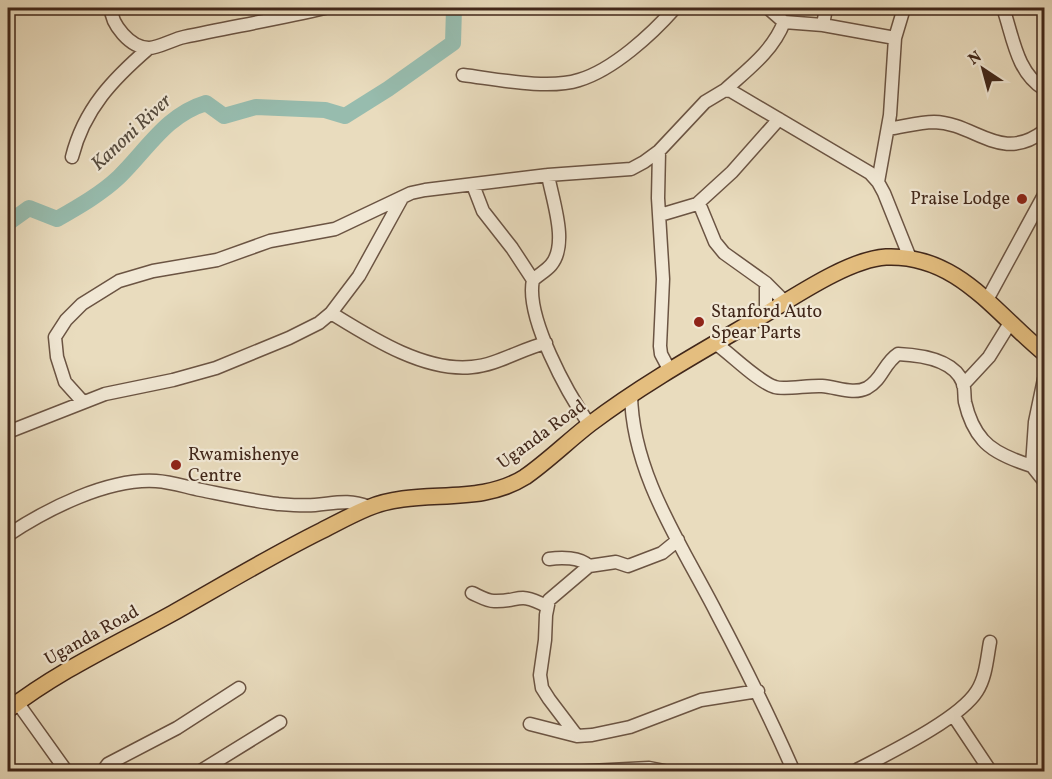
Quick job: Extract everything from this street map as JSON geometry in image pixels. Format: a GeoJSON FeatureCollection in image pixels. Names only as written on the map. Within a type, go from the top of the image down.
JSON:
{"type":"FeatureCollection","features":[{"type":"Feature","properties":{"kind":"main road","name":"Uganda Road"},"geometry":{"type":"LineString","coordinates":[[11,706],[57,676],[293,545],[369,507],[411,499],[482,493],[508,486],[539,467],[590,424],[631,394],[785,302],[861,263],[884,257],[910,258],[936,264],[987,300],[1044,353]]}},
{"type":"Feature","properties":{"kind":"street"},"geometry":{"type":"LineString","coordinates":[[111,8],[111,17],[125,36],[132,42],[149,48]]}},
{"type":"Feature","properties":{"kind":"street"},"geometry":{"type":"LineString","coordinates":[[72,156],[83,122],[96,101],[117,76],[149,48],[182,37],[276,20],[325,8]]}},
{"type":"Feature","properties":{"kind":"street"},"geometry":{"type":"LineString","coordinates":[[463,75],[530,83],[579,81],[599,71],[628,50],[675,8]]}},
{"type":"Feature","properties":{"kind":"street"},"geometry":{"type":"LineString","coordinates":[[768,8],[784,22],[823,25],[895,38]]}},
{"type":"Feature","properties":{"kind":"street"},"geometry":{"type":"LineString","coordinates":[[823,25],[826,8]]}},
{"type":"Feature","properties":{"kind":"street"},"geometry":{"type":"LineString","coordinates":[[878,182],[888,129],[895,38],[904,8]]}},
{"type":"Feature","properties":{"kind":"street"},"geometry":{"type":"LineString","coordinates":[[1003,8],[1025,71],[1035,83],[1044,88]]}},
{"type":"Feature","properties":{"kind":"street"},"geometry":{"type":"LineString","coordinates":[[83,402],[65,382],[57,357],[55,337],[66,320],[82,304],[119,281],[153,271],[217,260],[270,241],[335,229],[403,197],[438,187],[631,169],[659,151],[705,102],[725,90],[764,53],[773,43],[784,22]]}},
{"type":"Feature","properties":{"kind":"street"},"geometry":{"type":"LineString","coordinates":[[725,90],[731,91],[853,161],[878,182],[910,258]]}},
{"type":"Feature","properties":{"kind":"street"},"geometry":{"type":"LineString","coordinates":[[660,215],[697,204],[732,172],[779,119]]}},
{"type":"Feature","properties":{"kind":"street"},"geometry":{"type":"LineString","coordinates":[[888,129],[934,122],[996,142],[1006,143],[1029,141],[1044,131]]}},
{"type":"Feature","properties":{"kind":"street"},"geometry":{"type":"LineString","coordinates":[[659,151],[657,182],[663,279],[660,346],[661,354],[670,371]]}},
{"type":"Feature","properties":{"kind":"street"},"geometry":{"type":"LineString","coordinates":[[533,280],[551,265],[559,243],[559,231],[548,175]]}},
{"type":"Feature","properties":{"kind":"street"},"geometry":{"type":"LineString","coordinates":[[473,185],[483,211],[533,280],[531,298],[546,343],[566,387],[590,424]]}},
{"type":"Feature","properties":{"kind":"street"},"geometry":{"type":"LineString","coordinates":[[987,300],[1044,195]]}},
{"type":"Feature","properties":{"kind":"street"},"geometry":{"type":"LineString","coordinates":[[8,432],[105,394],[173,380],[216,368],[289,338],[319,322],[331,313],[359,276],[403,197]]}},
{"type":"Feature","properties":{"kind":"street"},"geometry":{"type":"LineString","coordinates":[[697,204],[701,208],[715,242],[724,253],[766,283],[785,302]]}},
{"type":"Feature","properties":{"kind":"street"},"geometry":{"type":"LineString","coordinates":[[766,283],[766,314]]}},
{"type":"Feature","properties":{"kind":"street"},"geometry":{"type":"LineString","coordinates":[[331,313],[401,352],[430,363],[454,367],[472,367],[491,363],[546,343]]}},
{"type":"Feature","properties":{"kind":"street"},"geometry":{"type":"LineString","coordinates":[[963,385],[989,357],[1010,323]]}},
{"type":"Feature","properties":{"kind":"street"},"geometry":{"type":"LineString","coordinates":[[715,344],[776,387],[822,386],[856,392],[868,388],[879,379],[889,362],[898,354],[925,357],[941,363],[956,372],[963,385],[968,412],[983,441],[1007,456],[1032,466],[1044,481]]}},
{"type":"Feature","properties":{"kind":"street"},"geometry":{"type":"LineString","coordinates":[[1032,466],[1035,422],[1044,379]]}},
{"type":"Feature","properties":{"kind":"street"},"geometry":{"type":"LineString","coordinates":[[631,394],[632,417],[642,459],[665,517],[758,691],[794,771]]}},
{"type":"Feature","properties":{"kind":"street"},"geometry":{"type":"LineString","coordinates":[[8,535],[38,515],[112,485],[131,481],[179,484],[198,490],[276,503],[316,505],[346,501],[369,507]]}},
{"type":"Feature","properties":{"kind":"street"},"geometry":{"type":"LineString","coordinates":[[577,736],[543,688],[540,675],[549,600],[589,566],[616,562],[627,566],[662,553],[678,540]]}},
{"type":"Feature","properties":{"kind":"street"},"geometry":{"type":"LineString","coordinates":[[549,559],[577,560],[589,566]]}},
{"type":"Feature","properties":{"kind":"street"},"geometry":{"type":"LineString","coordinates":[[472,593],[494,601],[528,597],[546,606],[547,609]]}},
{"type":"Feature","properties":{"kind":"street"},"geometry":{"type":"LineString","coordinates":[[853,771],[953,716],[965,706],[978,690],[984,674],[990,642]]}},
{"type":"Feature","properties":{"kind":"street"},"geometry":{"type":"LineString","coordinates":[[102,771],[108,764],[177,728],[239,688]]}},
{"type":"Feature","properties":{"kind":"street"},"geometry":{"type":"LineString","coordinates":[[530,724],[577,736],[592,735],[630,727],[701,700],[758,691]]}},
{"type":"Feature","properties":{"kind":"street"},"geometry":{"type":"LineString","coordinates":[[11,706],[67,771]]}},
{"type":"Feature","properties":{"kind":"street"},"geometry":{"type":"LineString","coordinates":[[953,716],[989,769]]}},
{"type":"Feature","properties":{"kind":"street"},"geometry":{"type":"LineString","coordinates":[[199,771],[280,722]]}},
{"type":"Feature","properties":{"kind":"street"},"geometry":{"type":"LineString","coordinates":[[570,771],[649,768],[669,771]]}},
{"type":"Feature","properties":{"kind":"waterway","name":"Kanoni River"},"geometry":{"type":"LineString","coordinates":[[8,223],[29,208],[57,219],[81,205],[119,177],[158,134],[179,116],[206,103],[224,116],[256,107],[325,110],[345,116],[453,43],[454,8]]}},
{"type":"Feature","properties":{"kind":"place","name":"Praise Lodge"},"geometry":{"type":"Point","coordinates":[1022,199]}},
{"type":"Feature","properties":{"kind":"place","name":"Stanford Auto Spear Parts"},"geometry":{"type":"Point","coordinates":[699,322]}},
{"type":"Feature","properties":{"kind":"place","name":"Rwamishenye Centre"},"geometry":{"type":"Point","coordinates":[176,465]}}]}
